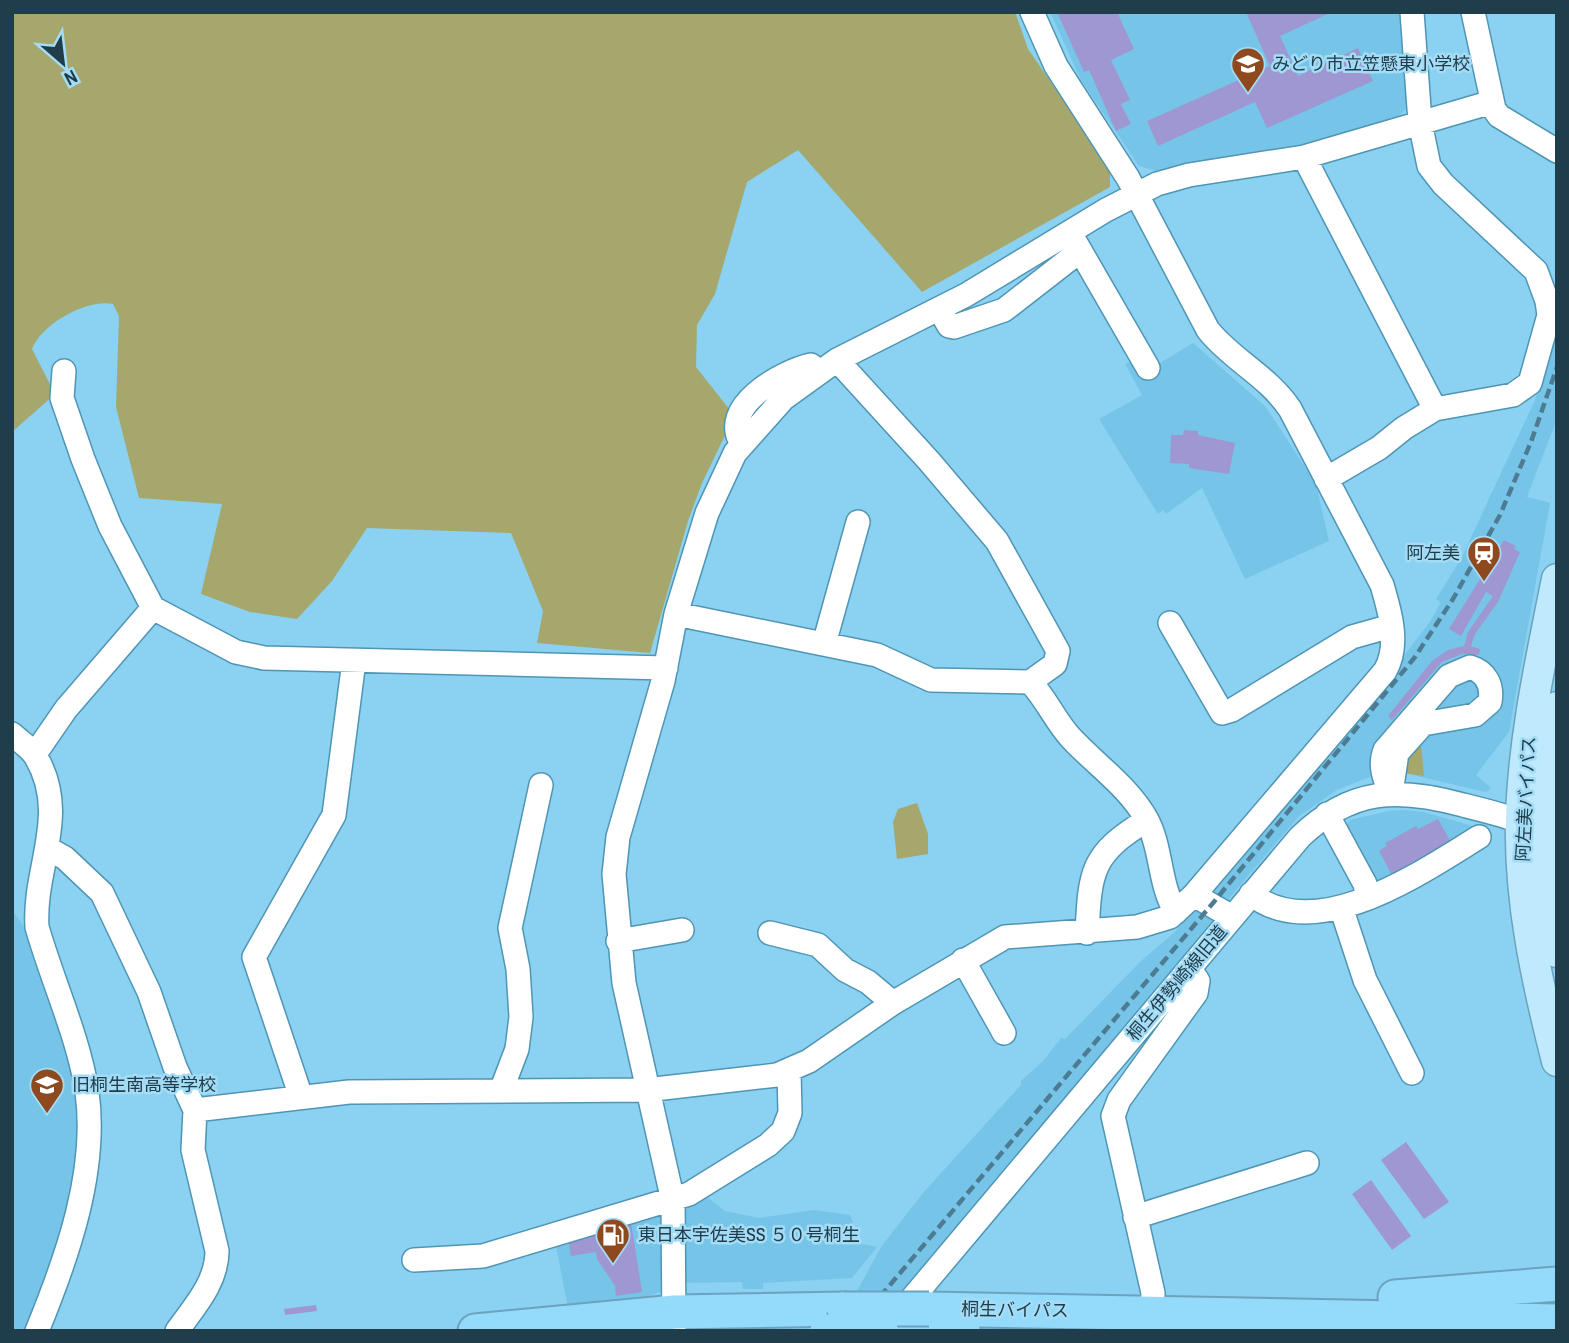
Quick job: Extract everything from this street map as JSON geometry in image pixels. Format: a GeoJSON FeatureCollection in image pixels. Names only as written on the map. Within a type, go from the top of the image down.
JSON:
{"type":"FeatureCollection","features":[{"type":"Feature","properties":{"kind":"highway"},"geometry":{"type":"LineString","coordinates":[[1152,1312],[1200,1302],[1417,1296],[1557,1283]]}},
{"type":"Feature","properties":{"kind":"highway","name":"桐生バイパス"},"geometry":{"type":"LineString","coordinates":[[475,1331],[674,1321],[908,1323],[1152,1312],[1557,1321]]}},
{"type":"Feature","properties":{"kind":"highway","name":"桐生バイパス"},"geometry":{"type":"LineString","coordinates":[[908,1323],[1039,1331]]}},
{"type":"Feature","properties":{"kind":"main road","name":"阿左美バイパス"},"geometry":{"type":"LineString","coordinates":[[1557,579],[1528,736],[1557,952]]}},
{"type":"Feature","properties":{"kind":"main road","name":"阿左美バイパス"},"geometry":{"type":"LineString","coordinates":[[1557,707],[1527,920],[1541,1000],[1557,1061]]}},
{"type":"Feature","properties":{"kind":"street"},"geometry":{"type":"LineString","coordinates":[[195,1110],[349,1092],[646,1090],[760,1079],[789,1071],[809,1061],[892,1003],[962,960],[1013,935],[1087,933],[1137,927],[1163,920],[1177,912],[1385,671],[1391,657],[1391,626],[1380,579],[1279,394],[1222,346],[1208,330],[1136,196],[1056,66],[1032,12]]}},
{"type":"Feature","properties":{"kind":"street"},"geometry":{"type":"LineString","coordinates":[[1326,479],[1379,448],[1404,428],[1435,410],[1513,395],[1525,389],[1530,383],[1549,315],[1536,271],[1436,177],[1426,154],[1420,122],[1412,12]]}},
{"type":"Feature","properties":{"kind":"street"},"geometry":{"type":"LineString","coordinates":[[1473,12],[1493,105],[1499,116],[1557,151]]}},
{"type":"Feature","properties":{"kind":"street"},"geometry":{"type":"LineString","coordinates":[[674,1321],[673,1201],[624,983],[618,941],[614,874],[618,837],[666,668],[676,614],[707,513],[725,470],[742,444],[776,405],[828,366],[1075,241],[1136,196],[1157,184],[1189,175],[1304,157],[1420,122],[1493,105]]}},
{"type":"Feature","properties":{"kind":"street"},"geometry":{"type":"LineString","coordinates":[[1304,157],[1435,410]]}},
{"type":"Feature","properties":{"kind":"street"},"geometry":{"type":"LineString","coordinates":[[939,309],[949,326],[954,327],[988,317],[1019,301],[1075,241]]}},
{"type":"Feature","properties":{"kind":"street"},"geometry":{"type":"LineString","coordinates":[[1075,241],[1149,368]]}},
{"type":"Feature","properties":{"kind":"street"},"geometry":{"type":"LineString","coordinates":[[676,614],[888,659],[931,680],[1030,682],[1055,664],[1058,651],[1003,550],[964,501],[828,366]]}},
{"type":"Feature","properties":{"kind":"street"},"geometry":{"type":"LineString","coordinates":[[64,371],[62,398],[83,459],[110,526],[153,608],[244,655],[354,661],[666,668]]}},
{"type":"Feature","properties":{"kind":"street"},"geometry":{"type":"LineString","coordinates":[[824,644],[858,522]]}},
{"type":"Feature","properties":{"kind":"street"},"geometry":{"type":"LineString","coordinates":[[35,754],[66,709],[153,608]]}},
{"type":"Feature","properties":{"kind":"street"},"geometry":{"type":"LineString","coordinates":[[1170,623],[1222,713],[1232,710],[1352,637],[1391,626]]}},
{"type":"Feature","properties":{"kind":"street"},"geometry":{"type":"LineString","coordinates":[[301,1097],[254,957],[334,815],[354,661]]}},
{"type":"Feature","properties":{"kind":"street"},"geometry":{"type":"LineString","coordinates":[[1030,682],[1066,732],[1126,791],[1147,820],[1177,912]]}},
{"type":"Feature","properties":{"kind":"street"},"geometry":{"type":"LineString","coordinates":[[1391,793],[1384,778],[1383,754],[1432,710]]}},
{"type":"Feature","properties":{"kind":"street"},"geometry":{"type":"LineString","coordinates":[[12,734],[35,754],[49,796],[49,849],[37,904],[37,927],[84,1077],[89,1125],[78,1208],[37,1331]]}},
{"type":"Feature","properties":{"kind":"street"},"geometry":{"type":"LineString","coordinates":[[501,1091],[517,1049],[521,1017],[518,969],[510,928],[541,785]]}},
{"type":"Feature","properties":{"kind":"street","name":"桐生伊勢崎線旧道"},"geometry":{"type":"LineString","coordinates":[[908,1323],[1232,917],[1300,837],[1327,814],[1361,799],[1391,793],[1429,795],[1541,830]]}},
{"type":"Feature","properties":{"kind":"street"},"geometry":{"type":"LineString","coordinates":[[1327,814],[1365,884],[1368,898]]}},
{"type":"Feature","properties":{"kind":"street"},"geometry":{"type":"LineString","coordinates":[[1087,933],[1092,872],[1119,840],[1147,820]]}},
{"type":"Feature","properties":{"kind":"street"},"geometry":{"type":"LineString","coordinates":[[1251,894],[1265,905],[1296,911],[1341,907],[1368,898],[1479,837]]}},
{"type":"Feature","properties":{"kind":"street"},"geometry":{"type":"LineString","coordinates":[[49,849],[65,858],[102,893],[149,992],[175,1067],[195,1110],[193,1150],[218,1251],[218,1264],[211,1283],[177,1331]]}},
{"type":"Feature","properties":{"kind":"street"},"geometry":{"type":"LineString","coordinates":[[1194,895],[1213,903],[1232,917]]}},
{"type":"Feature","properties":{"kind":"street"},"geometry":{"type":"LineString","coordinates":[[1341,907],[1365,980],[1412,1073]]}},
{"type":"Feature","properties":{"kind":"street"},"geometry":{"type":"LineString","coordinates":[[618,941],[682,930]]}},
{"type":"Feature","properties":{"kind":"street"},"geometry":{"type":"LineString","coordinates":[[770,933],[818,945],[845,970],[868,982],[892,1003]]}},
{"type":"Feature","properties":{"kind":"street"},"geometry":{"type":"LineString","coordinates":[[962,960],[1004,1033]]}},
{"type":"Feature","properties":{"kind":"street"},"geometry":{"type":"LineString","coordinates":[[1152,1312],[1153,1293],[1114,1125],[1115,1109],[1196,993],[1198,981],[1190,969]]}},
{"type":"Feature","properties":{"kind":"street"},"geometry":{"type":"LineString","coordinates":[[414,1260],[483,1256],[540,1237],[673,1201],[776,1139],[790,1113],[789,1071]]}},
{"type":"Feature","properties":{"kind":"street"},"geometry":{"type":"LineString","coordinates":[[1135,1217],[1307,1163]]}},
{"type":"Feature","properties":{"kind":"shaded area","name":"みどり市立笠懸東小学校"},"geometry":{"type":"Polygon","coordinates":[[[1050,12],[1401,12],[1407,108],[1399,116],[1289,149],[1223,158],[1160,172],[1139,166],[1081,80],[1050,12]]]}},
{"type":"Feature","properties":{"kind":"shaded area"},"geometry":{"type":"Polygon","coordinates":[[[1557,330],[1557,419],[1527,497],[1550,503],[1509,732],[1476,775],[1491,788],[1486,792],[1404,773],[1377,774],[1337,790],[1299,816],[1226,902],[1206,896],[1352,722],[1430,622],[1441,602],[1436,599],[1462,557],[1535,400],[1557,330]]]}},
{"type":"Feature","properties":{"kind":"shaded area"},"geometry":{"type":"Polygon","coordinates":[[[1193,343],[1266,407],[1316,484],[1329,541],[1245,579],[1202,488],[1166,514],[1163,510],[1158,514],[1099,419],[1142,395],[1125,364],[1135,359],[1155,366],[1193,343]]]}},
{"type":"Feature","properties":{"kind":"shaded area"},"geometry":{"type":"Polygon","coordinates":[[[1404,810],[1424,812],[1483,829],[1384,885],[1372,881],[1342,831],[1350,820],[1404,810]]]}},
{"type":"Feature","properties":{"kind":"shaded area"},"geometry":{"type":"Polygon","coordinates":[[[1193,907],[1219,917],[870,1331],[857,1291],[881,1247],[923,1193],[1021,1085],[1021,1081],[1043,1061],[1061,1038],[1065,1039],[1141,961],[1175,932],[1193,907]]]}},
{"type":"Feature","properties":{"kind":"shaded area","name":"旧桐生南高等学校"},"geometry":{"type":"Polygon","coordinates":[[[12,910],[32,938],[79,1091],[82,1126],[70,1221],[29,1331],[12,1331],[12,910]]]}},
{"type":"Feature","properties":{"kind":"shaded area"},"geometry":{"type":"Polygon","coordinates":[[[702,1193],[725,1211],[759,1218],[814,1210],[850,1215],[853,1222],[849,1241],[877,1247],[852,1278],[763,1283],[763,1289],[743,1289],[742,1282],[682,1283],[683,1205],[702,1193]]]}},
{"type":"Feature","properties":{"kind":"shaded area","name":"東日本宇佐美SS ５０号桐生"},"geometry":{"type":"Polygon","coordinates":[[[660,1212],[666,1216],[665,1290],[643,1298],[568,1307],[555,1241],[660,1212]]]}},
{"type":"Feature","properties":{"kind":"green space"},"geometry":{"type":"Polygon","coordinates":[[[12,12],[1015,12],[1028,49],[1110,168],[1110,187],[922,292],[798,150],[747,182],[715,294],[697,325],[696,367],[730,410],[729,427],[702,483],[688,521],[650,653],[537,643],[543,611],[511,533],[367,528],[332,581],[297,619],[250,612],[201,594],[222,504],[139,498],[116,407],[119,316],[113,304],[91,305],[66,315],[37,340],[32,349],[55,394],[12,432],[12,12]]]}},
{"type":"Feature","properties":{"kind":"green space"},"geometry":{"type":"Polygon","coordinates":[[[1420,734],[1424,776],[1404,773],[1400,761],[1420,734]]]}},
{"type":"Feature","properties":{"kind":"green space"},"geometry":{"type":"Polygon","coordinates":[[[917,803],[928,834],[928,854],[897,859],[893,822],[898,809],[917,803]]]}},
{"type":"Feature","properties":{"kind":"building"},"geometry":{"type":"Polygon","coordinates":[[[1057,12],[1117,12],[1134,49],[1111,60],[1130,100],[1121,104],[1131,124],[1116,131],[1089,70],[1084,72],[1057,12]]]}},
{"type":"Feature","properties":{"kind":"building"},"geometry":{"type":"Polygon","coordinates":[[[1246,12],[1332,12],[1280,36],[1298,76],[1358,48],[1373,81],[1267,128],[1255,102],[1158,146],[1147,121],[1270,66],[1246,12]]]}},
{"type":"Feature","properties":{"kind":"building"},"geometry":{"type":"Polygon","coordinates":[[[1184,430],[1198,431],[1198,435],[1235,443],[1229,474],[1189,468],[1189,464],[1170,463],[1171,435],[1183,435],[1184,430]]]}},
{"type":"Feature","properties":{"kind":"building"},"geometry":{"type":"Polygon","coordinates":[[[1504,540],[1516,546],[1514,549],[1520,552],[1498,602],[1475,634],[1471,646],[1480,649],[1479,655],[1462,654],[1442,662],[1392,720],[1388,716],[1432,661],[1448,650],[1464,646],[1468,632],[1493,596],[1486,592],[1461,636],[1449,629],[1504,540]]]}},
{"type":"Feature","properties":{"kind":"building"},"geometry":{"type":"Polygon","coordinates":[[[1438,819],[1452,844],[1393,877],[1379,851],[1387,846],[1385,843],[1416,826],[1418,829],[1438,819]]]}},
{"type":"Feature","properties":{"kind":"building"},"geometry":{"type":"Polygon","coordinates":[[[1406,1142],[1449,1202],[1424,1219],[1381,1160],[1406,1142]]]}},
{"type":"Feature","properties":{"kind":"building"},"geometry":{"type":"Polygon","coordinates":[[[1371,1180],[1411,1236],[1392,1250],[1352,1194],[1371,1180]]]}},
{"type":"Feature","properties":{"kind":"building"},"geometry":{"type":"Polygon","coordinates":[[[631,1222],[642,1292],[616,1296],[615,1286],[597,1259],[596,1252],[571,1256],[568,1238],[631,1222]]]}},
{"type":"Feature","properties":{"kind":"building"},"geometry":{"type":"Polygon","coordinates":[[[316,1305],[317,1311],[285,1315],[284,1309],[316,1305]]]}},
{"type":"Feature","properties":{"kind":"railway"},"geometry":{"type":"LineString","coordinates":[[851,1331],[1213,903],[1415,657],[1453,599],[1500,515],[1531,442],[1557,367]]}},
{"type":"Feature","properties":{"kind":"place","name":"みどり市立笠懸東小学校"},"geometry":{"type":"Point","coordinates":[1248,94]}},
{"type":"Feature","properties":{"kind":"place","name":"阿左美"},"geometry":{"type":"Point","coordinates":[1484,583]}},
{"type":"Feature","properties":{"kind":"place","name":"旧桐生南高等学校"},"geometry":{"type":"Point","coordinates":[47,1115]}},
{"type":"Feature","properties":{"kind":"place","name":"東日本宇佐美SS ５０号桐生"},"geometry":{"type":"Point","coordinates":[613,1265]}}]}
